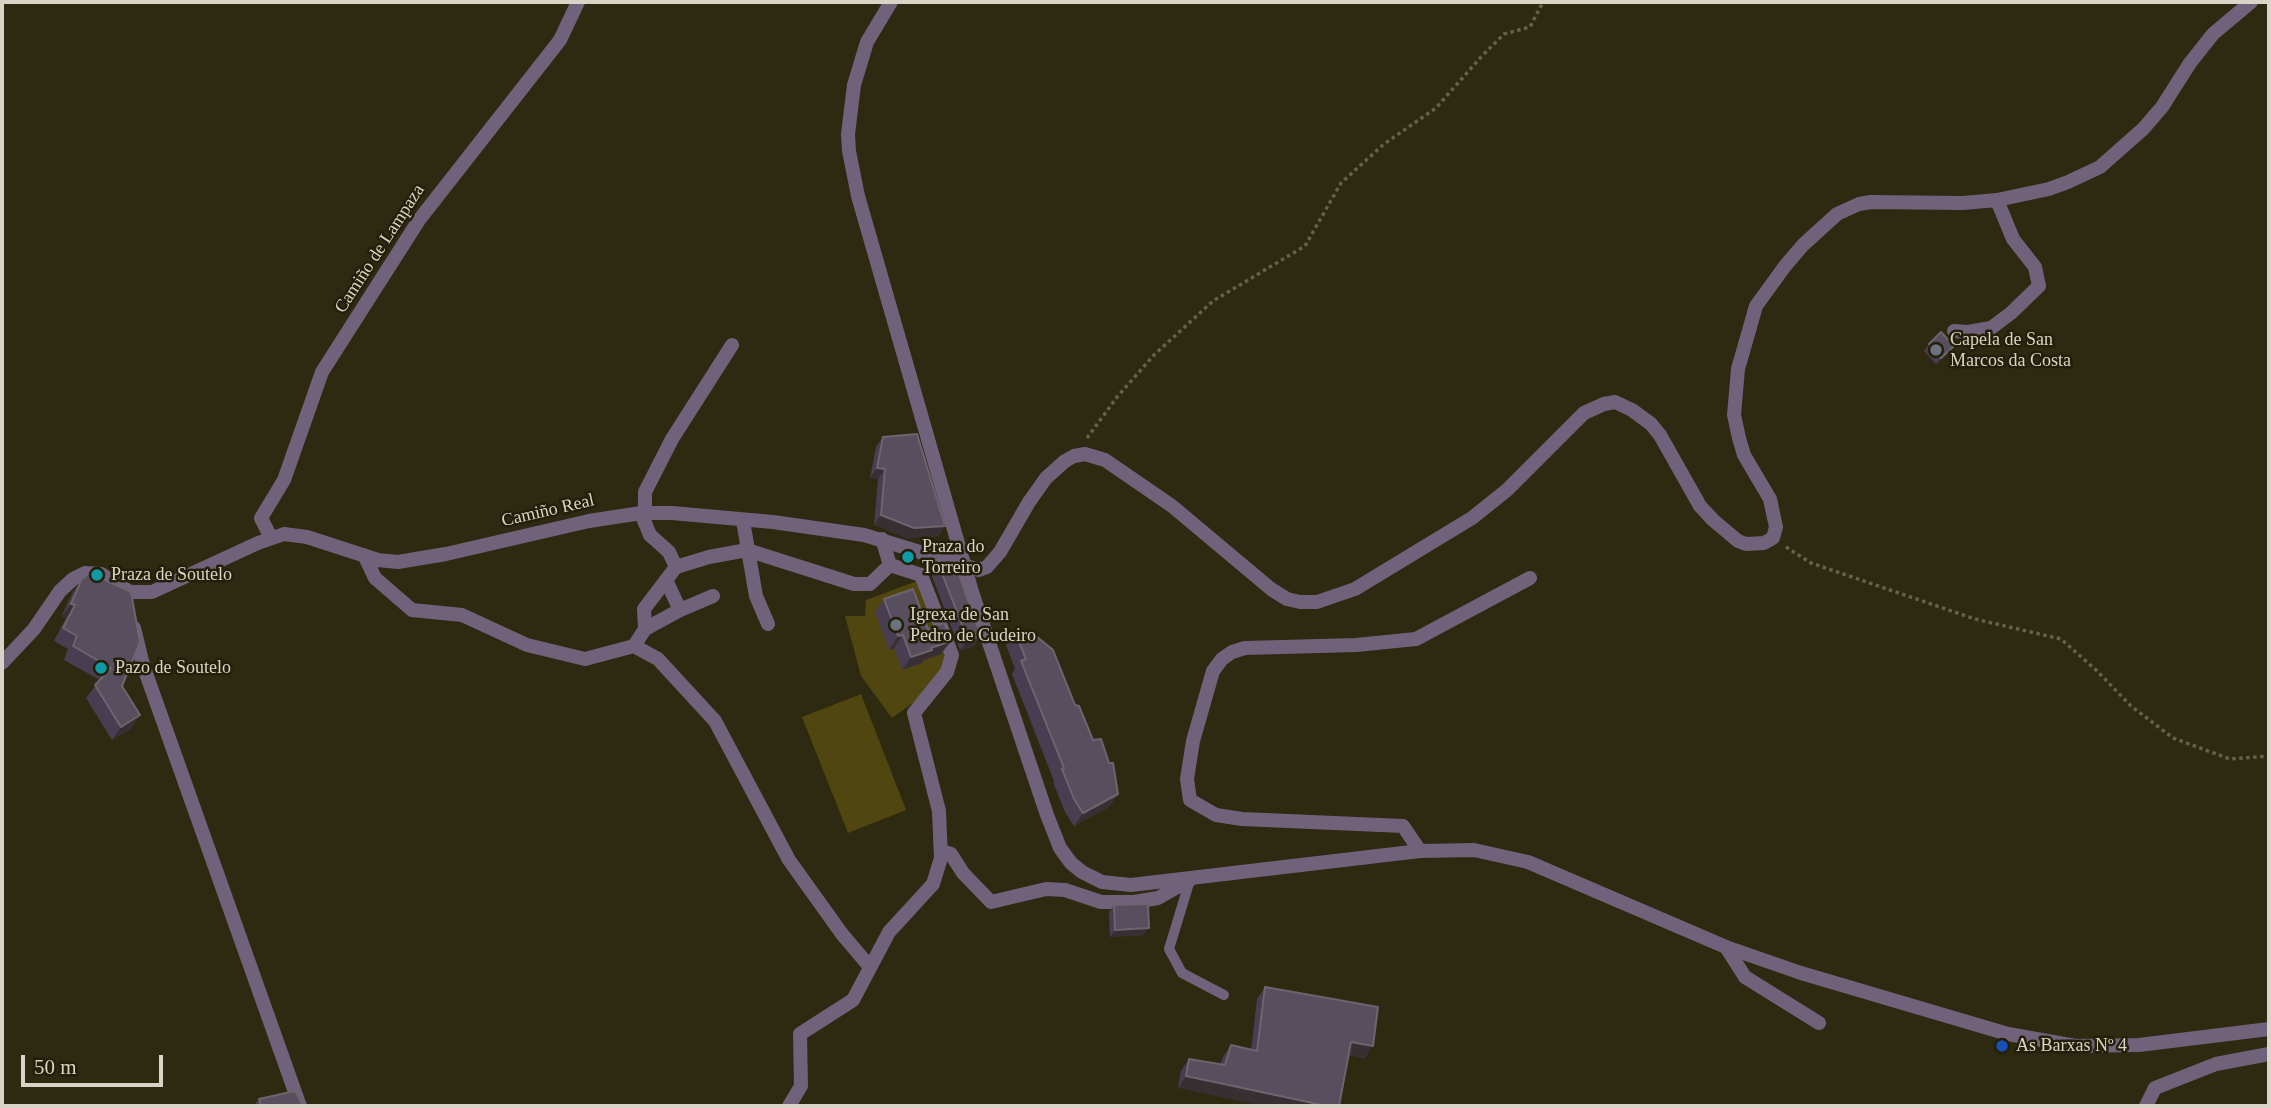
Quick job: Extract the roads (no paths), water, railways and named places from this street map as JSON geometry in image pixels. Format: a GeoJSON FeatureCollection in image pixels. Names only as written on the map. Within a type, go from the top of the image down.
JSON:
{"type":"FeatureCollection","features":[{"type":"Feature","properties":{"kind":"street","name":"Camiño de Lampaza"},"geometry":{"type":"LineString","coordinates":[[271,538],[261,518],[284,480],[322,372],[419,220],[560,40],[578,2]]}},
{"type":"Feature","properties":{"kind":"street"},"geometry":{"type":"LineString","coordinates":[[891,2],[866,42],[850,107],[849,151],[858,196],[964,566],[1047,815],[1060,848],[1071,863],[1090,877],[1131,885],[1420,851],[1474,850],[1528,862],[1726,947],[2008,1034],[2076,1046],[2139,1045],[2269,1029]]}},
{"type":"Feature","properties":{"kind":"street"},"geometry":{"type":"LineString","coordinates":[[964,566],[979,570],[987,567],[1010,536],[1037,489],[1051,473],[1074,456],[1094,456],[1115,467],[1187,517],[1271,589],[1287,599],[1317,602],[1355,589],[1472,518],[1507,490],[1584,413],[1615,402],[1651,424],[1700,506],[1728,533],[1746,544],[1764,543],[1773,538],[1776,527],[1770,499],[1744,455],[1734,415],[1738,369],[1756,306],[1802,245],[1848,208],[1871,202],[1963,203],[1997,200],[2068,182],[2100,167],[2162,107],[2190,63],[2213,34],[2251,2]]}},
{"type":"Feature","properties":{"kind":"street"},"geometry":{"type":"LineString","coordinates":[[1954,331],[1969,332],[1991,328],[2039,286],[2035,267],[2012,239],[1997,200]]}},
{"type":"Feature","properties":{"kind":"street"},"geometry":{"type":"LineString","coordinates":[[676,567],[669,552],[650,535],[643,513],[645,492],[672,439],[732,345]]}},
{"type":"Feature","properties":{"kind":"street","name":"Camiño Real"},"geometry":{"type":"LineString","coordinates":[[271,538],[296,534],[388,562],[413,560],[570,524],[643,513],[672,513],[773,522],[883,540],[964,566]]}},
{"type":"Feature","properties":{"kind":"street"},"geometry":{"type":"LineString","coordinates":[[743,521],[756,596],[768,624]]}},
{"type":"Feature","properties":{"kind":"street"},"geometry":{"type":"LineString","coordinates":[[131,605],[152,592],[271,538]]}},
{"type":"Feature","properties":{"kind":"street"},"geometry":{"type":"LineString","coordinates":[[883,540],[890,565]]}},
{"type":"Feature","properties":{"kind":"street"},"geometry":{"type":"LineString","coordinates":[[645,629],[644,608],[676,567],[709,557],[747,550],[854,584],[870,584],[890,565]]}},
{"type":"Feature","properties":{"kind":"street"},"geometry":{"type":"LineString","coordinates":[[364,555],[375,578],[412,610],[462,615],[527,645],[585,659],[634,646],[645,629],[713,596]]}},
{"type":"Feature","properties":{"kind":"street"},"geometry":{"type":"LineString","coordinates":[[789,1106],[801,1086],[800,1034],[853,1000],[889,932],[933,884],[941,858],[939,811],[914,713],[947,671],[952,655],[921,575],[890,565]]}},
{"type":"Feature","properties":{"kind":"street"},"geometry":{"type":"LineString","coordinates":[[2,663],[26,639],[60,592],[73,579],[85,573],[101,573],[131,605],[148,678],[300,1106]]}},
{"type":"Feature","properties":{"kind":"street"},"geometry":{"type":"LineString","coordinates":[[1420,851],[1403,826],[1242,819],[1216,815],[1190,800],[1188,779],[1192,741],[1213,671],[1222,659],[1245,648],[1356,645],[1416,639],[1530,578]]}},
{"type":"Feature","properties":{"kind":"street"},"geometry":{"type":"LineString","coordinates":[[666,580],[680,610]]}},
{"type":"Feature","properties":{"kind":"street"},"geometry":{"type":"LineString","coordinates":[[634,646],[658,659],[715,721],[789,860],[842,934],[870,967]]}},
{"type":"Feature","properties":{"kind":"street"},"geometry":{"type":"LineString","coordinates":[[941,851],[951,854],[963,873],[991,902],[1046,890],[1065,890],[1101,902],[1133,902],[1158,898],[1190,880]]}},
{"type":"Feature","properties":{"kind":"street"},"geometry":{"type":"LineString","coordinates":[[1726,947],[1745,977],[1819,1023]]}},
{"type":"Feature","properties":{"kind":"street"},"geometry":{"type":"LineString","coordinates":[[2146,1106],[2155,1088],[2216,1064],[2269,1054]]}},
{"type":"Feature","properties":{"kind":"lane"},"geometry":{"type":"LineString","coordinates":[[1190,880],[1169,949],[1182,973],[1224,995]]}},
{"type":"Feature","properties":{"kind":"place","name":"Capela de San Marcos da Costa"},"geometry":{"type":"Point","coordinates":[1936,350]}},
{"type":"Feature","properties":{"kind":"place","name":"Praza do Torreiro"},"geometry":{"type":"Point","coordinates":[908,557]}},
{"type":"Feature","properties":{"kind":"place","name":"Praza de Soutelo"},"geometry":{"type":"Point","coordinates":[97,575]}},
{"type":"Feature","properties":{"kind":"place","name":"Igrexa de San Pedro de Cudeiro"},"geometry":{"type":"Point","coordinates":[896,625]}},
{"type":"Feature","properties":{"kind":"place","name":"Pazo de Soutelo"},"geometry":{"type":"Point","coordinates":[101,668]}},
{"type":"Feature","properties":{"kind":"place","name":"As Barxas Nº 4"},"geometry":{"type":"Point","coordinates":[2002,1046]}}]}
